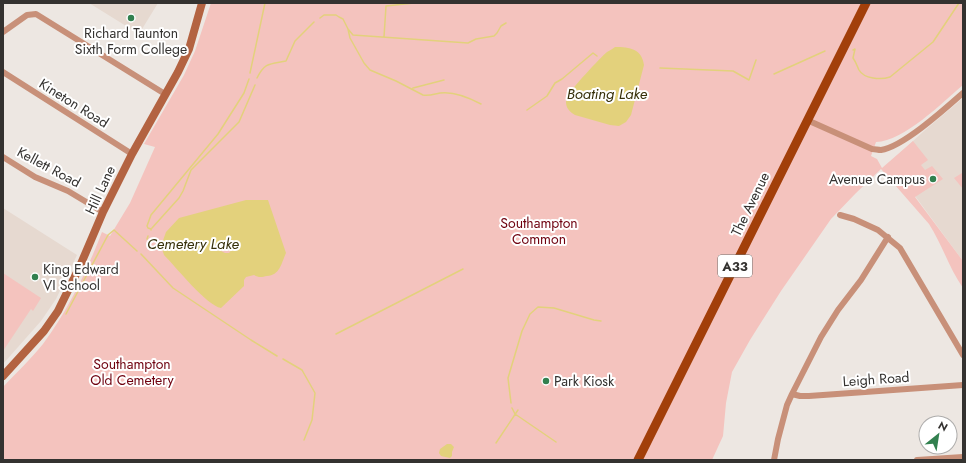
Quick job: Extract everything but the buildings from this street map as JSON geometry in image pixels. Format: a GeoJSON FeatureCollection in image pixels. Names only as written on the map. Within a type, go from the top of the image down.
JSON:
{"type":"FeatureCollection","features":[{"type":"Feature","properties":{"kind":"main road","name":"The Avenue"},"geometry":{"type":"LineString","coordinates":[[638,460],[866,3]]}},
{"type":"Feature","properties":{"kind":"street","name":"Hill Lane"},"geometry":{"type":"LineString","coordinates":[[3,376],[44,331],[58,311],[80,266],[103,212],[132,154],[189,49],[202,3]]}},
{"type":"Feature","properties":{"kind":"street"},"geometry":{"type":"LineString","coordinates":[[3,32],[27,15],[36,14],[165,94]]}},
{"type":"Feature","properties":{"kind":"street","name":"Kineton Road"},"geometry":{"type":"LineString","coordinates":[[3,72],[132,154]]}},
{"type":"Feature","properties":{"kind":"street"},"geometry":{"type":"LineString","coordinates":[[807,120],[872,149],[882,150],[894,145],[912,134],[963,93]]}},
{"type":"Feature","properties":{"kind":"street","name":"Kellett Road"},"geometry":{"type":"LineString","coordinates":[[3,157],[34,177],[68,191],[103,212]]}},
{"type":"Feature","properties":{"kind":"street"},"geometry":{"type":"LineString","coordinates":[[840,215],[868,225],[888,237],[900,248],[963,355]]}},
{"type":"Feature","properties":{"kind":"street"},"geometry":{"type":"LineString","coordinates":[[774,460],[783,417],[792,394],[821,337],[838,310],[861,280],[888,237]]}},
{"type":"Feature","properties":{"kind":"street","name":"Leigh Road"},"geometry":{"type":"LineString","coordinates":[[792,394],[809,396],[963,385]]}},
{"type":"Feature","properties":{"kind":"street"},"geometry":{"type":"LineString","coordinates":[[917,460],[963,456]]}},
{"type":"Feature","properties":{"kind":"shaded area","name":"Richard Taunton Sixth Form College"},"geometry":{"type":"Polygon","coordinates":[[[89,3],[158,3],[139,34],[89,3]]]}},
{"type":"Feature","properties":{"kind":"shaded area","name":"Avenue Campus"},"geometry":{"type":"Polygon","coordinates":[[[963,98],[963,261],[890,162],[963,98]]]}},
{"type":"Feature","properties":{"kind":"shaded area","name":"King Edward VI School"},"geometry":{"type":"Polygon","coordinates":[[[3,208],[77,255],[56,299],[41,321],[3,364],[3,208]]]}},
{"type":"Feature","properties":{"kind":"green space","name":"Southampton Common"},"geometry":{"type":"Polygon","coordinates":[[[211,3],[963,3],[963,85],[934,111],[910,128],[887,140],[876,142],[871,156],[877,159],[882,168],[913,141],[928,160],[921,165],[925,170],[932,166],[943,179],[915,197],[963,261],[963,288],[929,224],[881,169],[831,219],[781,291],[750,340],[732,372],[726,403],[723,436],[712,460],[3,460],[3,387],[38,350],[61,318],[90,261],[102,232],[110,236],[130,203],[155,147],[144,144],[184,75],[195,51],[211,3]]]}},
{"type":"Feature","properties":{"kind":"green space"},"geometry":{"type":"Polygon","coordinates":[[[962,173],[963,174],[963,189],[954,178],[962,173]]]}},
{"type":"Feature","properties":{"kind":"green space"},"geometry":{"type":"Polygon","coordinates":[[[3,273],[41,298],[33,311],[31,309],[3,351],[3,273]]]}},
{"type":"Feature","properties":{"kind":"water","name":"Boating Lake"},"geometry":{"type":"Polygon","coordinates":[[[615,47],[630,48],[638,52],[641,55],[644,65],[631,115],[626,122],[619,126],[610,125],[575,115],[570,112],[566,105],[567,97],[579,81],[607,52],[615,47]]]}},
{"type":"Feature","properties":{"kind":"water","name":"Cemetery Lake"},"geometry":{"type":"Polygon","coordinates":[[[246,200],[268,200],[286,253],[280,268],[275,274],[262,277],[257,277],[254,275],[246,277],[244,280],[244,286],[221,308],[215,306],[191,285],[164,255],[161,246],[166,232],[179,218],[246,200]],[[222,244],[221,251],[229,253],[234,247],[231,245],[222,244]]]}},
{"type":"Feature","properties":{"kind":"water"},"geometry":{"type":"Polygon","coordinates":[[[447,444],[451,444],[454,447],[450,458],[441,456],[439,453],[440,449],[447,444]]]}},
{"type":"Feature","properties":{"kind":"waterway"},"geometry":{"type":"LineString","coordinates":[[250,73],[265,3]]}},
{"type":"Feature","properties":{"kind":"waterway"},"geometry":{"type":"LineString","coordinates":[[384,37],[386,6],[414,3]]}},
{"type":"Feature","properties":{"kind":"waterway"},"geometry":{"type":"LineString","coordinates":[[853,50],[855,49],[853,58],[861,73],[873,78],[890,77],[933,42],[959,3]]}},
{"type":"Feature","properties":{"kind":"waterway"},"geometry":{"type":"LineString","coordinates":[[320,18],[324,15],[336,15],[343,19],[348,29],[350,38],[364,63],[370,70],[423,95],[450,93],[466,97],[481,104]]}},
{"type":"Feature","properties":{"kind":"waterway"},"geometry":{"type":"LineString","coordinates":[[257,78],[265,66],[272,63],[286,61],[295,41],[314,22]]}},
{"type":"Feature","properties":{"kind":"waterway"},"geometry":{"type":"LineString","coordinates":[[348,29],[353,35],[468,43],[476,39],[494,36],[501,26],[506,23]]}},
{"type":"Feature","properties":{"kind":"waterway"},"geometry":{"type":"LineString","coordinates":[[774,74],[825,51]]}},
{"type":"Feature","properties":{"kind":"waterway"},"geometry":{"type":"LineString","coordinates":[[527,110],[547,96],[555,83],[593,53],[597,56]]}},
{"type":"Feature","properties":{"kind":"waterway"},"geometry":{"type":"LineString","coordinates":[[660,68],[733,71],[749,80],[756,60]]}},
{"type":"Feature","properties":{"kind":"waterway"},"geometry":{"type":"LineString","coordinates":[[151,230],[147,226],[151,215],[218,134],[244,93],[249,79]]}},
{"type":"Feature","properties":{"kind":"waterway"},"geometry":{"type":"LineString","coordinates":[[413,88],[444,80]]}},
{"type":"Feature","properties":{"kind":"waterway"},"geometry":{"type":"LineString","coordinates":[[152,228],[179,198],[191,170],[239,122],[255,85]]}},
{"type":"Feature","properties":{"kind":"waterway"},"geometry":{"type":"LineString","coordinates":[[66,314],[108,235],[114,230],[137,251]]}},
{"type":"Feature","properties":{"kind":"waterway"},"geometry":{"type":"LineString","coordinates":[[141,254],[173,288],[277,356]]}},
{"type":"Feature","properties":{"kind":"waterway"},"geometry":{"type":"LineString","coordinates":[[336,334],[463,269]]}},
{"type":"Feature","properties":{"kind":"waterway"},"geometry":{"type":"LineString","coordinates":[[511,403],[508,378],[522,331],[530,314],[538,307],[554,308],[601,321]]}},
{"type":"Feature","properties":{"kind":"waterway"},"geometry":{"type":"LineString","coordinates":[[283,359],[302,370],[315,393],[312,420],[304,440]]}},
{"type":"Feature","properties":{"kind":"waterway"},"geometry":{"type":"LineString","coordinates":[[512,408],[515,414],[556,442]]}},
{"type":"Feature","properties":{"kind":"waterway"},"geometry":{"type":"LineString","coordinates":[[496,443],[518,410]]}},
{"type":"Feature","properties":{"kind":"place","name":"Richard Taunton Sixth Form College"},"geometry":{"type":"Point","coordinates":[131,18]}},
{"type":"Feature","properties":{"kind":"place","name":"Avenue Campus"},"geometry":{"type":"Point","coordinates":[933,179]}},
{"type":"Feature","properties":{"kind":"place","name":"King Edward VI School"},"geometry":{"type":"Point","coordinates":[35,277]}},
{"type":"Feature","properties":{"kind":"place","name":"Park Kiosk"},"geometry":{"type":"Point","coordinates":[546,381]}},
{"type":"Feature","properties":{"kind":"park label","name":"Southampton Old Cemetery"},"geometry":{"type":"Point","coordinates":[132,372]}}]}
